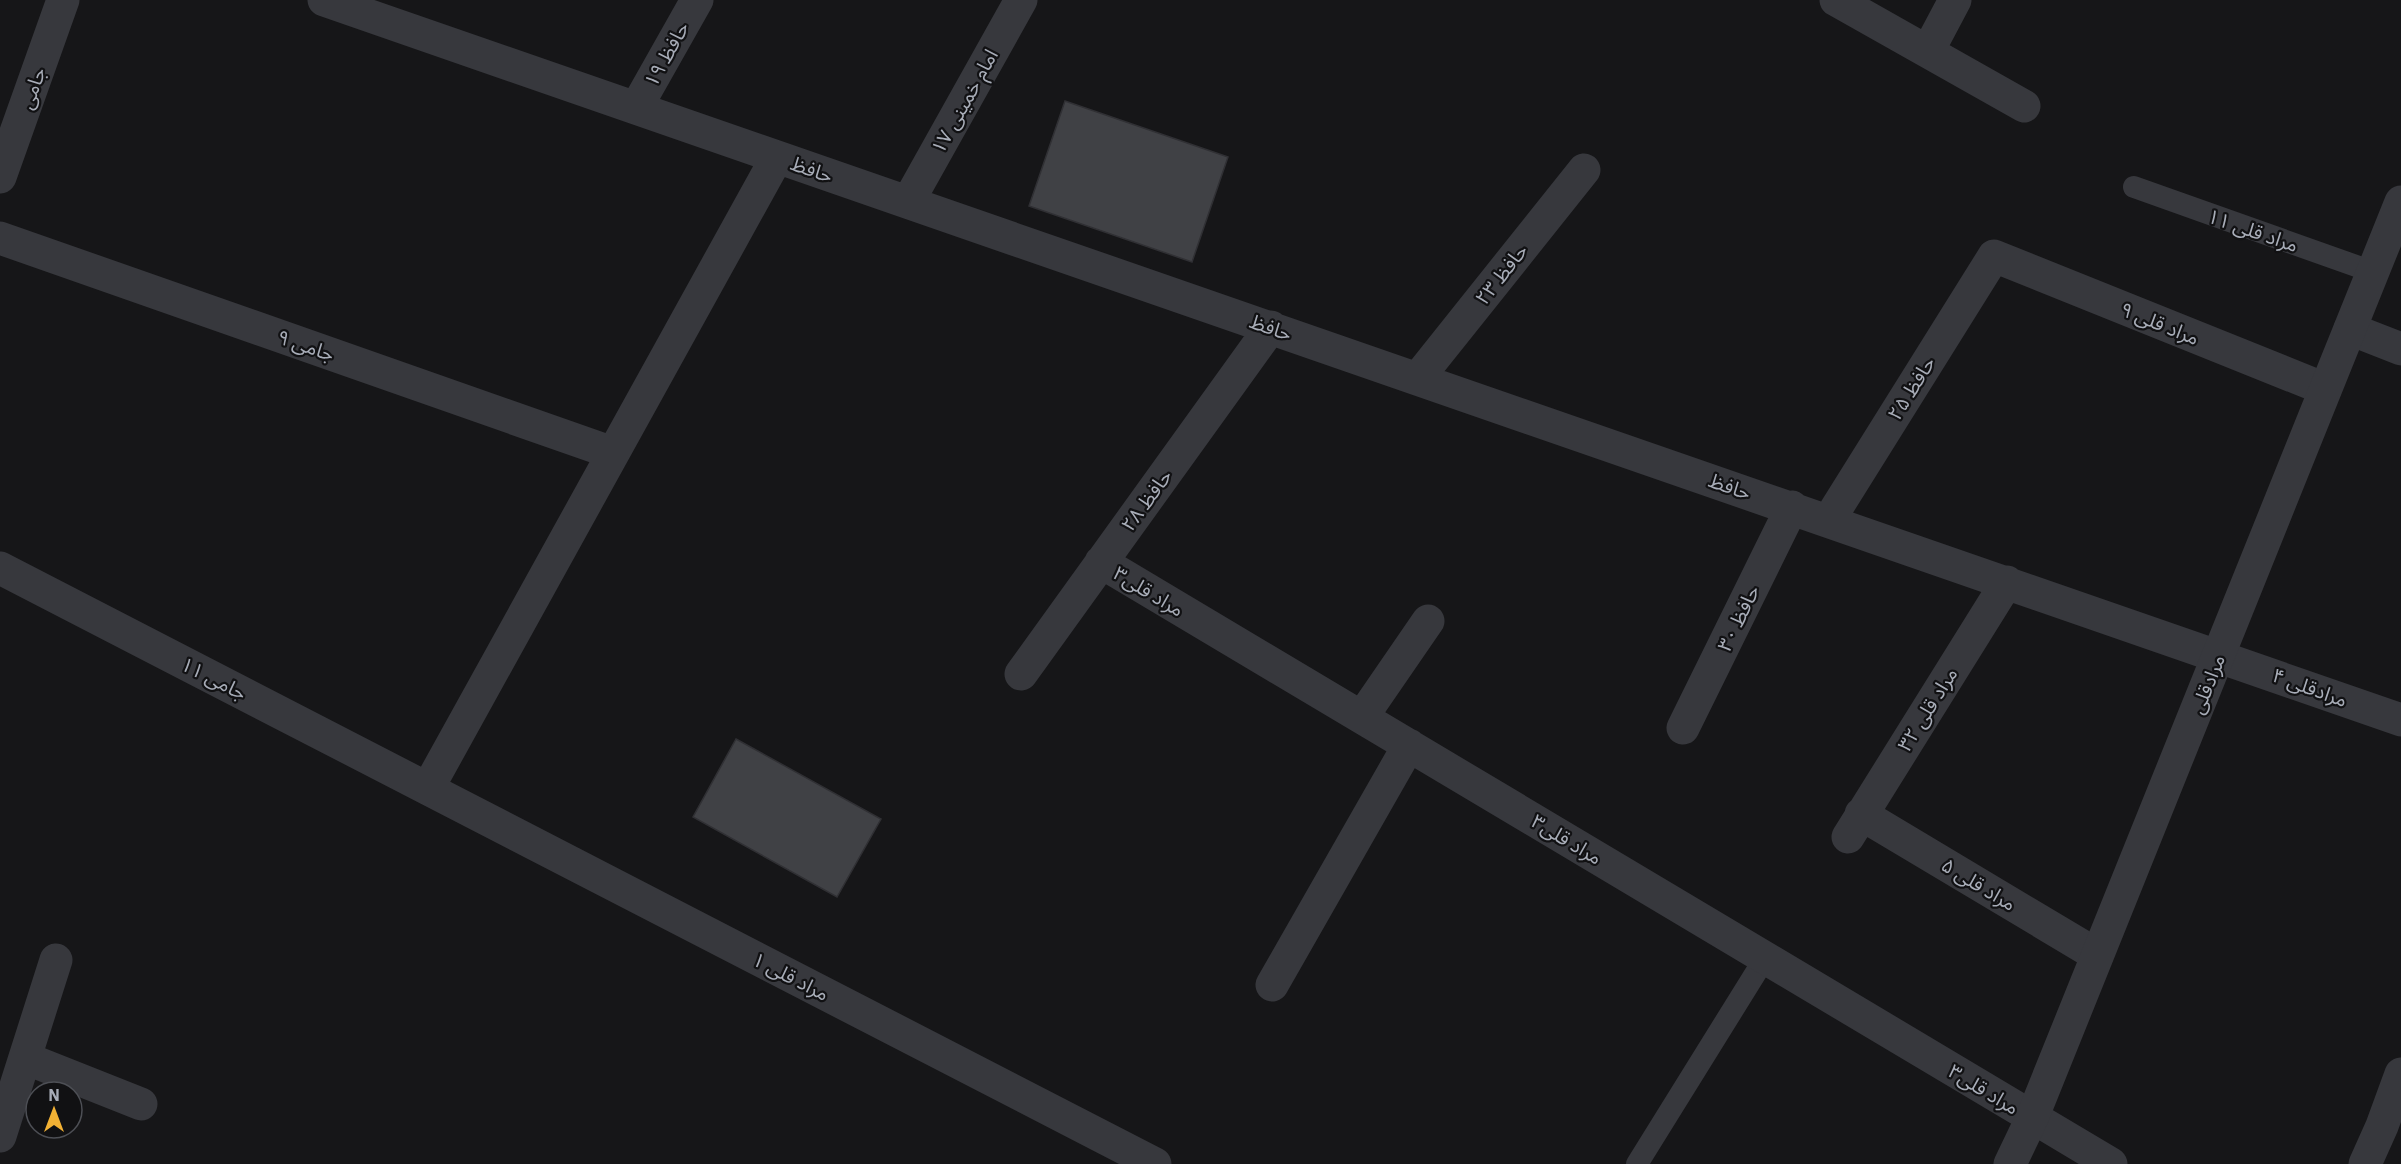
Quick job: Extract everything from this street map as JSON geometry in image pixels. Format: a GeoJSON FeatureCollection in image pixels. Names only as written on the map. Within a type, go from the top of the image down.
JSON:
{"type":"FeatureCollection","features":[{"type":"Feature","properties":{"kind":"street","name":"جامی"},"geometry":{"type":"LineString","coordinates":[[0,177],[63,0]]}},
{"type":"Feature","properties":{"kind":"street","name":"حافظ"},"geometry":{"type":"LineString","coordinates":[[324,0],[2218,655]]}},
{"type":"Feature","properties":{"kind":"street","name":"حافظ ۱۹"},"geometry":{"type":"LineString","coordinates":[[636,108],[697,0]]}},
{"type":"Feature","properties":{"kind":"street","name":"امام خمینی ۱۷"},"geometry":{"type":"LineString","coordinates":[[908,202],[1021,0]]}},
{"type":"Feature","properties":{"kind":"street"},"geometry":{"type":"LineString","coordinates":[[1836,0],[2024,106]]}},
{"type":"Feature","properties":{"kind":"street"},"geometry":{"type":"LineString","coordinates":[[1928,51],[1955,0]]}},
{"type":"Feature","properties":{"kind":"street"},"geometry":{"type":"LineString","coordinates":[[428,788],[777,157]]}},
{"type":"Feature","properties":{"kind":"street","name":"حافظ ۲۳"},"geometry":{"type":"LineString","coordinates":[[1418,378],[1584,170]]}},
{"type":"Feature","properties":{"kind":"street","name":"مرادقلی"},"geometry":{"type":"LineString","coordinates":[[2010,1164],[2032,1118],[2401,202]]}},
{"type":"Feature","properties":{"kind":"street","name":"جامی ۹"},"geometry":{"type":"LineString","coordinates":[[0,238],[613,453]]}},
{"type":"Feature","properties":{"kind":"street","name":"مراد قلی ۹"},"geometry":{"type":"LineString","coordinates":[[1994,256],[2325,389]]}},
{"type":"Feature","properties":{"kind":"street","name":"حافظ ۲۵"},"geometry":{"type":"LineString","coordinates":[[1828,520],[1994,256]]}},
{"type":"Feature","properties":{"kind":"street","name":"حافظ ۲۸"},"geometry":{"type":"LineString","coordinates":[[1021,674],[1271,327]]}},
{"type":"Feature","properties":{"kind":"street"},"geometry":{"type":"LineString","coordinates":[[2350,329],[2401,349]]}},
{"type":"Feature","properties":{"kind":"street","name":"حافظ ۳۰"},"geometry":{"type":"LineString","coordinates":[[1683,728],[1792,507]]}},
{"type":"Feature","properties":{"kind":"street","name":"مراد قلی۳"},"geometry":{"type":"LineString","coordinates":[[1101,562],[2112,1164]]}},
{"type":"Feature","properties":{"kind":"street","name":"جامی ۱۱"},"geometry":{"type":"LineString","coordinates":[[0,568],[428,788]]}},
{"type":"Feature","properties":{"kind":"street","name":"مراد قلی ۳۲"},"geometry":{"type":"LineString","coordinates":[[1854,825],[2007,582]]}},
{"type":"Feature","properties":{"kind":"street"},"geometry":{"type":"LineString","coordinates":[[1362,717],[1428,621]]}},
{"type":"Feature","properties":{"kind":"street","name":"مرادقلی ۴"},"geometry":{"type":"LineString","coordinates":[[2218,655],[2401,720]]}},
{"type":"Feature","properties":{"kind":"street"},"geometry":{"type":"LineString","coordinates":[[1272,985],[1409,745]]}},
{"type":"Feature","properties":{"kind":"street","name":"مراد قلی ۱"},"geometry":{"type":"LineString","coordinates":[[428,788],[1155,1164]]}},
{"type":"Feature","properties":{"kind":"street","name":"مراد قلی ۵"},"geometry":{"type":"LineString","coordinates":[[1854,825],[2097,955]]}},
{"type":"Feature","properties":{"kind":"street"},"geometry":{"type":"LineString","coordinates":[[0,1136],[56,960]]}},
{"type":"Feature","properties":{"kind":"street"},"geometry":{"type":"LineString","coordinates":[[25,1058],[141,1104]]}},
{"type":"Feature","properties":{"kind":"street"},"geometry":{"type":"LineString","coordinates":[[2365,1164],[2401,1074]]}},
{"type":"Feature","properties":{"kind":"lane","name":"مراد قلی ۱۱"},"geometry":{"type":"LineString","coordinates":[[2134,187],[2373,272]]}},
{"type":"Feature","properties":{"kind":"lane"},"geometry":{"type":"LineString","coordinates":[[1637,1164],[1765,958]]}},
{"type":"Feature","properties":{"kind":"building"},"geometry":{"type":"Polygon","coordinates":[[[1065,101],[1228,157],[1192,262],[1029,206],[1065,101]]]}},
{"type":"Feature","properties":{"kind":"building"},"geometry":{"type":"Polygon","coordinates":[[[736,739],[881,819],[837,897],[693,817],[736,739]]]}}]}
